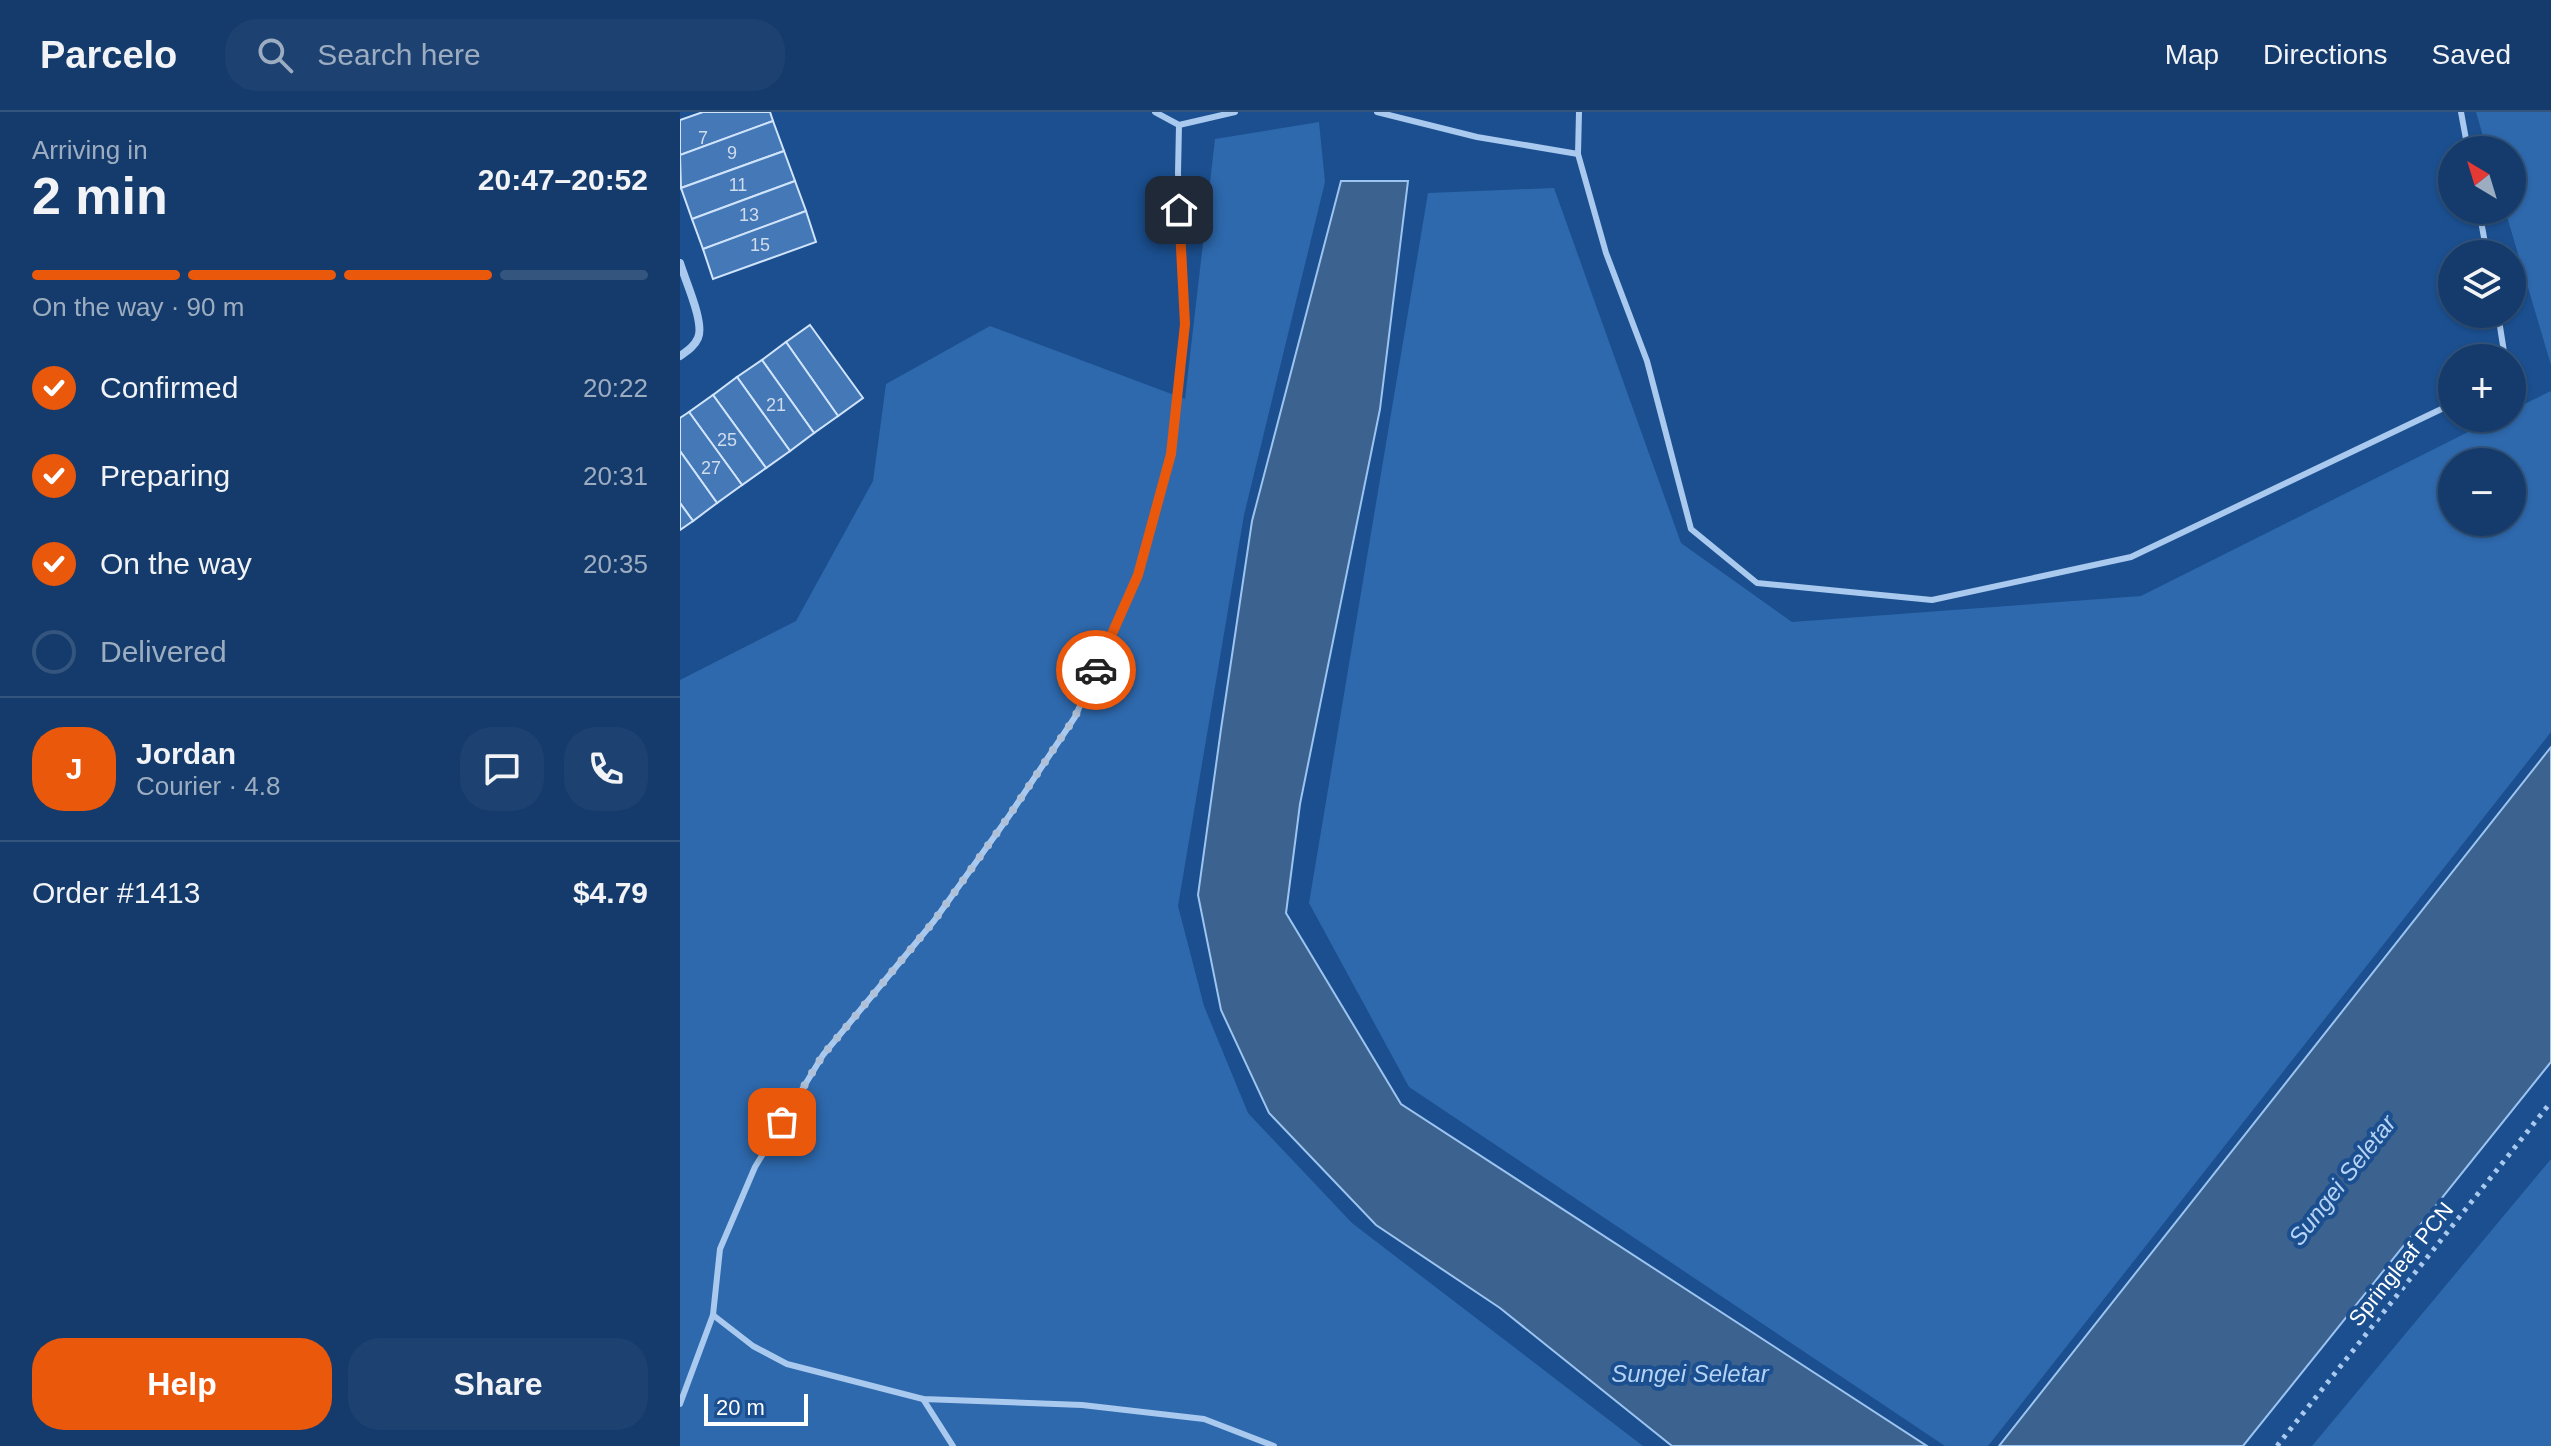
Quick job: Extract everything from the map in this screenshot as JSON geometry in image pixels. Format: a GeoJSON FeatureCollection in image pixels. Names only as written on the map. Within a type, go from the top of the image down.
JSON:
{"type":"FeatureCollection","features":[{"type":"Feature","properties":{"kind":"street"},"geometry":{"type":"LineString","coordinates":[[680,263],[700,335],[692,348],[680,356]]}},
{"type":"Feature","properties":{"kind":"lane"},"geometry":{"type":"LineString","coordinates":[[1155,112],[1179,125],[1235,112]]}},
{"type":"Feature","properties":{"kind":"lane"},"geometry":{"type":"LineString","coordinates":[[1377,112],[1477,137],[1578,154]]}},
{"type":"Feature","properties":{"kind":"lane"},"geometry":{"type":"LineString","coordinates":[[1579,112],[1578,154],[1606,253],[1647,361],[1691,529],[1757,583],[1932,600],[2131,557],[2438,411]]}},
{"type":"Feature","properties":{"kind":"lane"},"geometry":{"type":"LineString","coordinates":[[2461,112],[2465,136]]}},
{"type":"Feature","properties":{"kind":"lane"},"geometry":{"type":"LineString","coordinates":[[680,1404],[713,1315],[720,1249],[755,1167],[823,1055],[934,921],[1075,717],[1138,575],[1171,454],[1185,324],[1178,173],[1179,125]]}},
{"type":"Feature","properties":{"kind":"lane"},"geometry":{"type":"LineString","coordinates":[[713,1315],[753,1346],[787,1364],[923,1399],[1082,1405],[1204,1419],[1274,1446]]}},
{"type":"Feature","properties":{"kind":"lane"},"geometry":{"type":"LineString","coordinates":[[923,1399],[953,1446]]}},
{"type":"Feature","properties":{"kind":"path","name":"Springleaf PCN"},"geometry":{"type":"LineString","coordinates":[[2277,1446],[2551,1102]]}},
{"type":"Feature","properties":{"kind":"shaded area"},"geometry":{"type":"Polygon","coordinates":[[[2476,112],[2551,112],[2551,365],[2526,281],[2526,240],[2514,240],[2509,224],[2526,224],[2526,136],[2483,136],[2476,112]]]}},
{"type":"Feature","properties":{"kind":"shaded area"},"geometry":{"type":"Polygon","coordinates":[[[1319,122],[1325,182],[1244,515],[1178,906],[1204,1006],[1248,1113],[1352,1223],[1643,1446],[680,1446],[680,680],[796,621],[873,481],[886,384],[990,326],[1185,399],[1215,139],[1319,122]]]}},
{"type":"Feature","properties":{"kind":"shaded area"},"geometry":{"type":"Polygon","coordinates":[[[1554,188],[1681,543],[1792,622],[2141,596],[2468,432],[2526,432],[2526,403],[2551,391],[2551,732],[1988,1446],[1945,1446],[1409,1087],[1309,903],[1428,193],[1554,188]]]}},
{"type":"Feature","properties":{"kind":"shaded area"},"geometry":{"type":"Polygon","coordinates":[[[2551,1159],[2551,1446],[2312,1446],[2551,1159]]]}},
{"type":"Feature","properties":{"kind":"water","name":"Sungei Seletar"},"geometry":{"type":"Polygon","coordinates":[[[1341,181],[1408,181],[1380,409],[1300,804],[1286,913],[1401,1104],[1927,1446],[1672,1446],[1500,1308],[1376,1225],[1269,1113],[1221,1010],[1198,895],[1221,729],[1252,521],[1341,181]]]}},
{"type":"Feature","properties":{"kind":"water","name":"Sungei Seletar"},"geometry":{"type":"Polygon","coordinates":[[[2551,747],[2551,1062],[2243,1446],[1999,1446],[2551,747]]]}},
{"type":"Feature","properties":{"kind":"building"},"geometry":{"type":"Polygon","coordinates":[[[703,112],[770,112],[773,121],[680,155],[680,120],[703,112]]]}},
{"type":"Feature","properties":{"kind":"building"},"geometry":{"type":"Polygon","coordinates":[[[773,121],[784,151],[681,188],[680,155],[773,121]]]}},
{"type":"Feature","properties":{"kind":"building"},"geometry":{"type":"Polygon","coordinates":[[[784,151],[795,181],[692,219],[681,188],[784,151]]]}},
{"type":"Feature","properties":{"kind":"building"},"geometry":{"type":"Polygon","coordinates":[[[795,181],[806,211],[703,249],[692,219],[795,181]]]}},
{"type":"Feature","properties":{"kind":"building"},"geometry":{"type":"Polygon","coordinates":[[[806,211],[816,242],[713,279],[703,249],[806,211]]]}},
{"type":"Feature","properties":{"kind":"building"},"geometry":{"type":"Polygon","coordinates":[[[810,325],[863,398],[838,416],[786,342],[810,325]]]}},
{"type":"Feature","properties":{"kind":"building"},"geometry":{"type":"Polygon","coordinates":[[[786,342],[838,416],[814,433],[762,360],[786,342]]]}},
{"type":"Feature","properties":{"kind":"building"},"geometry":{"type":"Polygon","coordinates":[[[762,360],[814,433],[790,451],[737,377],[762,360]]]}},
{"type":"Feature","properties":{"kind":"building"},"geometry":{"type":"Polygon","coordinates":[[[737,377],[790,451],[766,468],[713,395],[737,377]]]}},
{"type":"Feature","properties":{"kind":"building"},"geometry":{"type":"Polygon","coordinates":[[[713,395],[766,468],[742,485],[689,412],[713,395]]]}},
{"type":"Feature","properties":{"kind":"building"},"geometry":{"type":"Polygon","coordinates":[[[689,412],[742,485],[717,503],[680,451],[680,418],[689,412]]]}},
{"type":"Feature","properties":{"kind":"building"},"geometry":{"type":"Polygon","coordinates":[[[680,451],[717,503],[693,521],[680,503],[680,451]]]}},
{"type":"Feature","properties":{"kind":"building"},"geometry":{"type":"Polygon","coordinates":[[[680,503],[693,521],[680,530],[680,503]]]}},
{"type":"Feature","properties":{"kind":"way so far"},"geometry":{"type":"LineString","coordinates":[[782,1122],[823,1055],[934,921],[1009,816],[1075,717],[1096,670]]}},
{"type":"Feature","properties":{"kind":"route"},"geometry":{"type":"LineString","coordinates":[[1096,670],[1138,575],[1171,454],[1185,324],[1179,210]]}}]}
